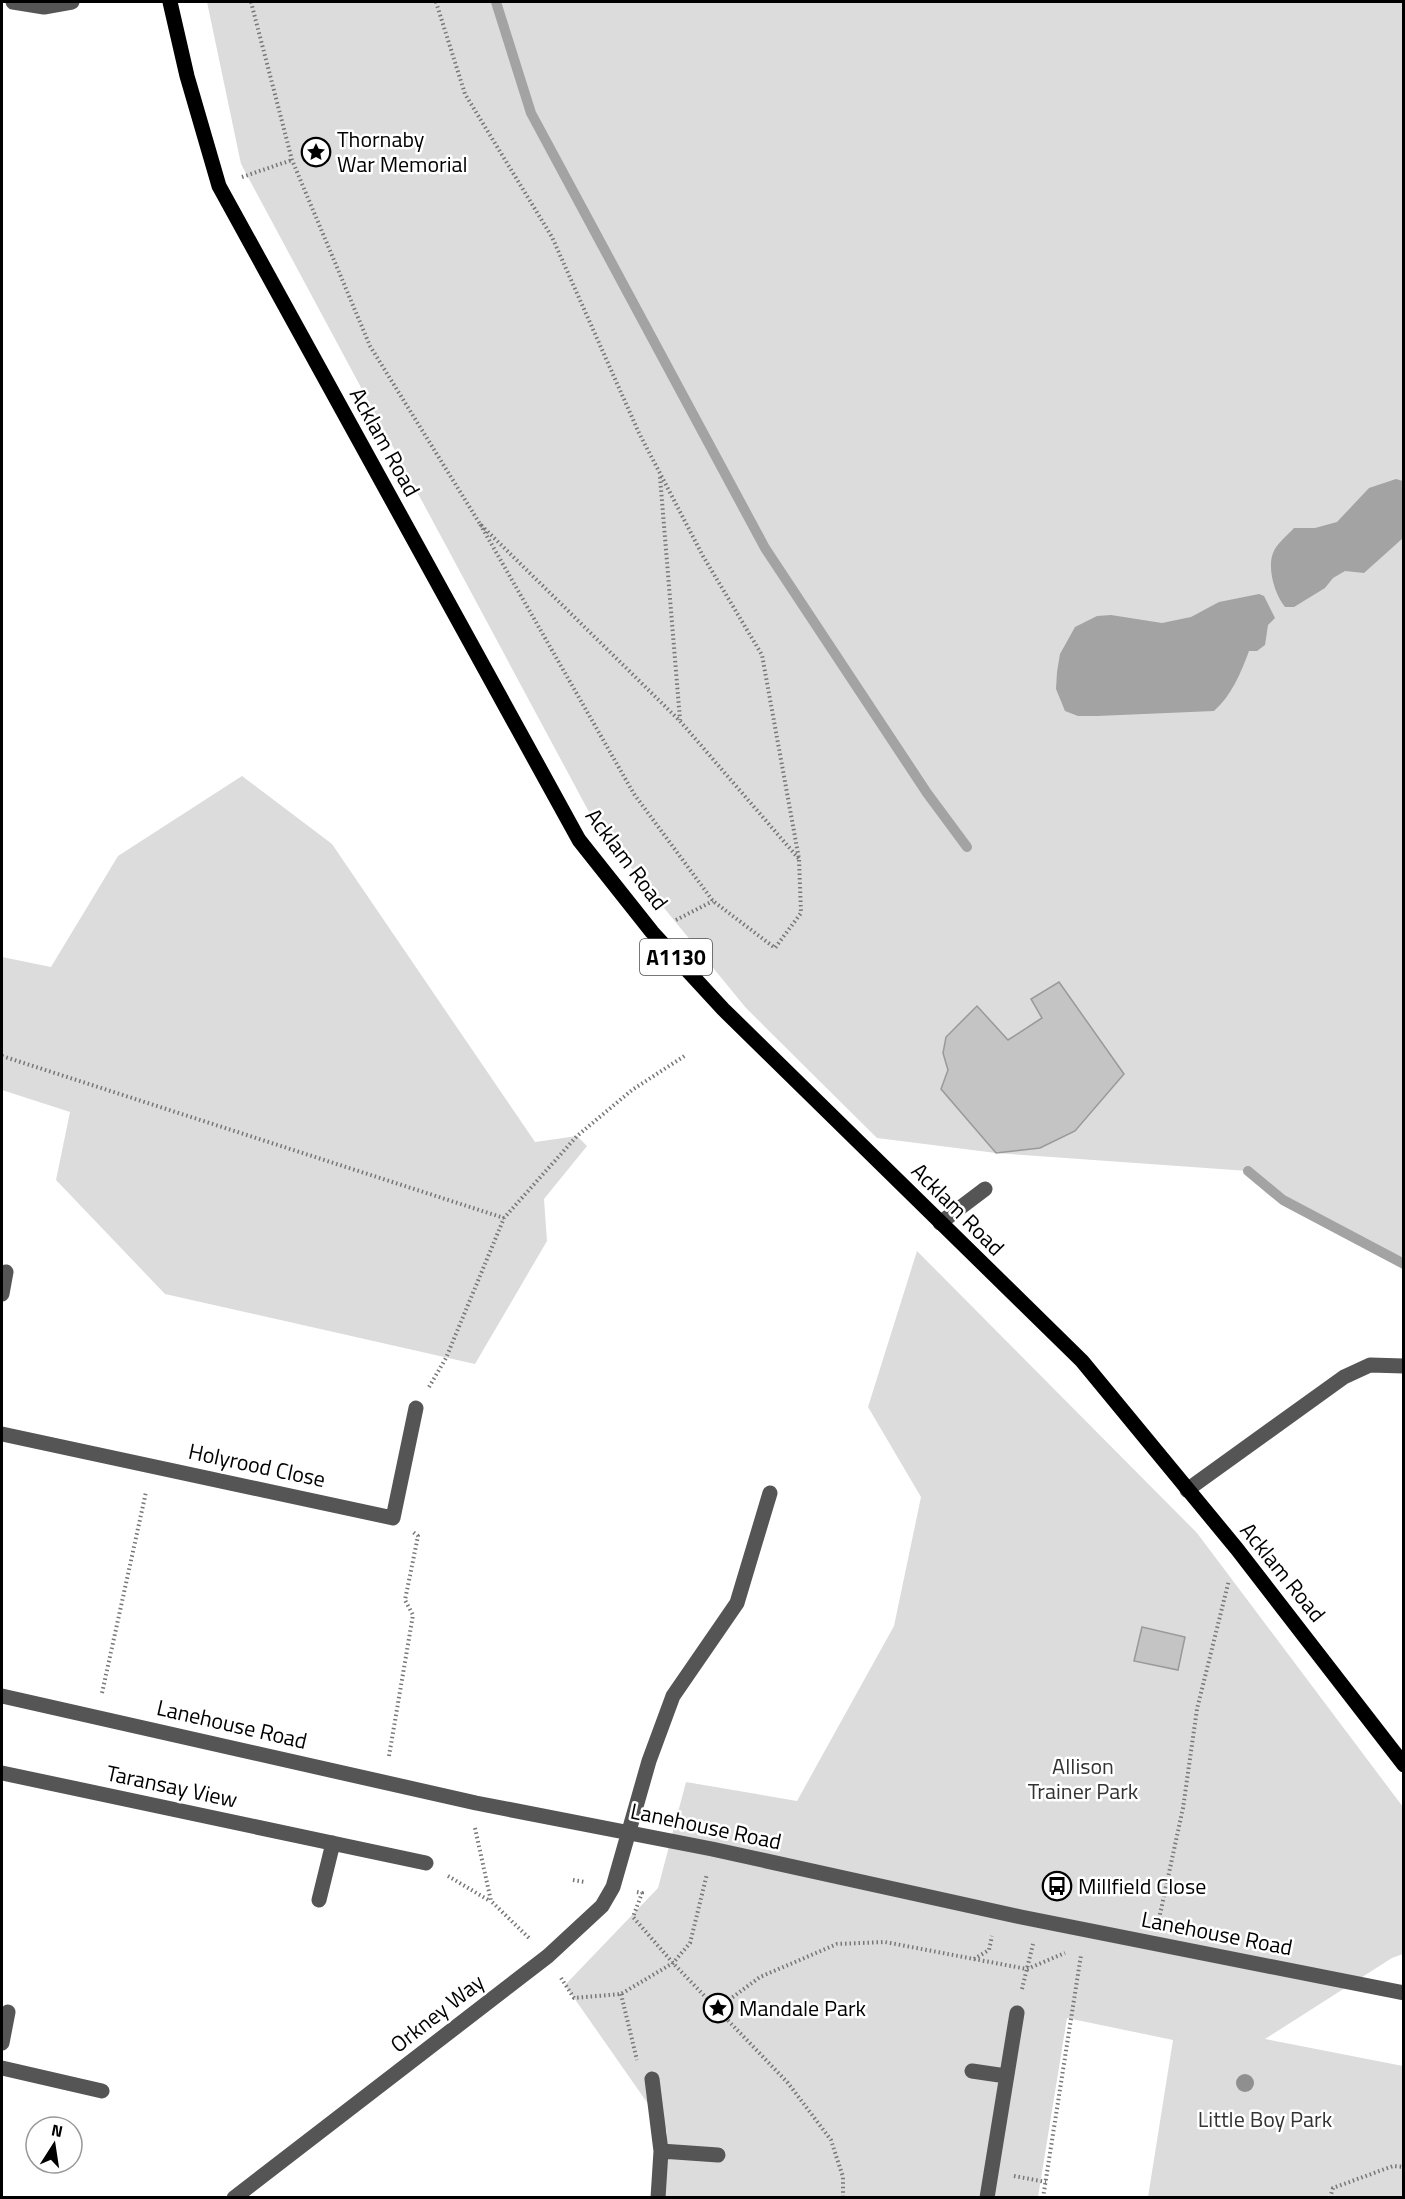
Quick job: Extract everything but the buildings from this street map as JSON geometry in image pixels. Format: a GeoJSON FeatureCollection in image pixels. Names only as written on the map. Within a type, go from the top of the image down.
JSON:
{"type":"FeatureCollection","features":[{"type":"Feature","properties":{"kind":"main road","name":"Acklam Road"},"geometry":{"type":"LineString","coordinates":[[170,2],[219,186],[579,840],[652,932],[723,1009],[1082,1361],[1237,1549],[1404,1765]]}},
{"type":"Feature","properties":{"kind":"street"},"geometry":{"type":"LineString","coordinates":[[13,2],[44,7],[72,2]]}},
{"type":"Feature","properties":{"kind":"street"},"geometry":{"type":"LineString","coordinates":[[940,1222],[985,1189]]}},
{"type":"Feature","properties":{"kind":"street"},"geometry":{"type":"LineString","coordinates":[[2,1294],[6,1272]]}},
{"type":"Feature","properties":{"kind":"street"},"geometry":{"type":"LineString","coordinates":[[1187,1490],[1344,1377],[1370,1365],[1404,1366]]}},
{"type":"Feature","properties":{"kind":"street"},"geometry":{"type":"LineString","coordinates":[[393,1518],[417,1408]]}},
{"type":"Feature","properties":{"kind":"street","name":"Holyrood Close"},"geometry":{"type":"LineString","coordinates":[[2,1434],[393,1518]]}},
{"type":"Feature","properties":{"kind":"street"},"geometry":{"type":"LineString","coordinates":[[628,1833],[649,1761],[673,1696],[737,1602],[770,1493]]}},
{"type":"Feature","properties":{"kind":"street","name":"Lanehouse Road"},"geometry":{"type":"LineString","coordinates":[[2,1696],[385,1782],[998,1912],[1404,1993]]}},
{"type":"Feature","properties":{"kind":"street","name":"Taransay View"},"geometry":{"type":"LineString","coordinates":[[2,1773],[426,1863]]}},
{"type":"Feature","properties":{"kind":"street","name":"Orkney Way"},"geometry":{"type":"LineString","coordinates":[[234,2198],[548,1956],[602,1906],[614,1887],[628,1833]]}},
{"type":"Feature","properties":{"kind":"street"},"geometry":{"type":"LineString","coordinates":[[319,1900],[333,1843]]}},
{"type":"Feature","properties":{"kind":"street"},"geometry":{"type":"LineString","coordinates":[[2,2043],[9,2012]]}},
{"type":"Feature","properties":{"kind":"street"},"geometry":{"type":"LineString","coordinates":[[987,2198],[1017,2013]]}},
{"type":"Feature","properties":{"kind":"street"},"geometry":{"type":"LineString","coordinates":[[2,2068],[102,2091]]}},
{"type":"Feature","properties":{"kind":"street"},"geometry":{"type":"LineString","coordinates":[[972,2071],[1006,2076]]}},
{"type":"Feature","properties":{"kind":"street"},"geometry":{"type":"LineString","coordinates":[[652,2079],[661,2151],[658,2198]]}},
{"type":"Feature","properties":{"kind":"street"},"geometry":{"type":"LineString","coordinates":[[661,2151],[718,2156]]}},
{"type":"Feature","properties":{"kind":"path"},"geometry":{"type":"LineString","coordinates":[[251,2],[292,159],[370,346],[480,524],[634,794],[713,901],[775,948],[801,913],[799,859],[762,655],[703,556],[639,433],[552,237],[465,94],[436,2]]}},
{"type":"Feature","properties":{"kind":"path"},"geometry":{"type":"LineString","coordinates":[[219,186],[292,159]]}},
{"type":"Feature","properties":{"kind":"path"},"geometry":{"type":"LineString","coordinates":[[660,473],[680,721]]}},
{"type":"Feature","properties":{"kind":"path"},"geometry":{"type":"LineString","coordinates":[[480,524],[680,721],[799,859]]}},
{"type":"Feature","properties":{"kind":"path"},"geometry":{"type":"LineString","coordinates":[[652,932],[713,901]]}},
{"type":"Feature","properties":{"kind":"path"},"geometry":{"type":"LineString","coordinates":[[417,1408],[446,1358],[504,1218],[577,1136],[632,1090],[686,1055]]}},
{"type":"Feature","properties":{"kind":"path"},"geometry":{"type":"LineString","coordinates":[[2,1056],[504,1218]]}},
{"type":"Feature","properties":{"kind":"path"},"geometry":{"type":"LineString","coordinates":[[96,1717],[152,1465]]}},
{"type":"Feature","properties":{"kind":"path"},"geometry":{"type":"LineString","coordinates":[[385,1782],[413,1615],[405,1600],[418,1536],[393,1518]]}},
{"type":"Feature","properties":{"kind":"path"},"geometry":{"type":"LineString","coordinates":[[1154,1943],[1183,1808],[1197,1709],[1237,1549]]}},
{"type":"Feature","properties":{"kind":"path"},"geometry":{"type":"LineString","coordinates":[[426,1863],[491,1901]]}},
{"type":"Feature","properties":{"kind":"path"},"geometry":{"type":"LineString","coordinates":[[573,1880],[642,1893],[633,1917],[673,1964],[788,2082],[831,2140],[843,2177],[843,2198]]}},
{"type":"Feature","properties":{"kind":"path"},"geometry":{"type":"LineString","coordinates":[[974,1959],[990,1950],[998,1912]]}},
{"type":"Feature","properties":{"kind":"path"},"geometry":{"type":"LineString","coordinates":[[1017,2013],[1039,1920]]}},
{"type":"Feature","properties":{"kind":"path"},"geometry":{"type":"LineString","coordinates":[[1043,2198],[1084,1929]]}},
{"type":"Feature","properties":{"kind":"path"},"geometry":{"type":"LineString","coordinates":[[718,2008],[760,1977],[837,1944],[885,1942],[1027,1969],[1082,1945]]}},
{"type":"Feature","properties":{"kind":"path"},"geometry":{"type":"LineString","coordinates":[[621,1994],[639,2070],[652,2079]]}},
{"type":"Feature","properties":{"kind":"path"},"geometry":{"type":"LineString","coordinates":[[1330,2198],[1333,2188],[1393,2166],[1404,2167]]}},
{"type":"Feature","properties":{"kind":"green space"},"geometry":{"type":"Polygon","coordinates":[[[207,2],[1403,2],[1403,1264],[1283,1200],[1248,1171],[996,1153],[877,1138],[746,1008],[596,825],[241,164],[207,2]]]}},
{"type":"Feature","properties":{"kind":"green space"},"geometry":{"type":"Polygon","coordinates":[[[242,776],[332,844],[535,1142],[577,1136],[587,1146],[544,1199],[547,1241],[475,1364],[165,1294],[56,1180],[70,1112],[2,1090],[2,957],[51,967],[118,856],[242,776]]]}},
{"type":"Feature","properties":{"kind":"green space","name":"Allison Trainer Park"},"geometry":{"type":"Polygon","coordinates":[[[917,1251],[1197,1533],[1403,1807],[1403,1954],[1392,1958],[1265,2039],[1403,2066],[1403,2197],[1148,2197],[1173,2040],[1067,2018],[1038,2197],[663,2197],[667,2131],[565,1985],[658,1888],[686,1782],[797,1801],[894,1626],[921,1497],[868,1407],[917,1251]]]}},
{"type":"Feature","properties":{"kind":"shaded area"},"geometry":{"type":"Polygon","coordinates":[[[1396,479],[1403,481],[1403,538],[1364,573],[1345,571],[1333,578],[1325,588],[1294,607],[1285,607],[1275,589],[1271,566],[1273,553],[1279,543],[1294,528],[1315,528],[1337,522],[1369,488],[1396,479]]]}},
{"type":"Feature","properties":{"kind":"shaded area"},"geometry":{"type":"Polygon","coordinates":[[[1259,594],[1264,596],[1275,618],[1268,625],[1265,645],[1257,651],[1249,651],[1235,684],[1214,711],[1078,716],[1065,711],[1056,689],[1057,672],[1060,654],[1075,627],[1097,616],[1111,615],[1162,623],[1191,617],[1219,602],[1259,594]]]}},
{"type":"Feature","properties":{"kind":"waterway"},"geometry":{"type":"LineString","coordinates":[[496,2],[531,113],[765,548],[927,793],[967,847]]}},
{"type":"Feature","properties":{"kind":"waterway"},"geometry":{"type":"LineString","coordinates":[[1248,1171],[1283,1200],[1404,1264]]}},
{"type":"Feature","properties":{"kind":"place","name":"Thornaby War Memorial"},"geometry":{"type":"Point","coordinates":[316,152]}},
{"type":"Feature","properties":{"kind":"place","name":"Millfield Close"},"geometry":{"type":"Point","coordinates":[1057,1886]}},
{"type":"Feature","properties":{"kind":"place","name":"Mandale Park"},"geometry":{"type":"Point","coordinates":[718,2008]}},
{"type":"Feature","properties":{"kind":"park label","name":"Little Boy Park"},"geometry":{"type":"Point","coordinates":[1265,2119]}}]}
